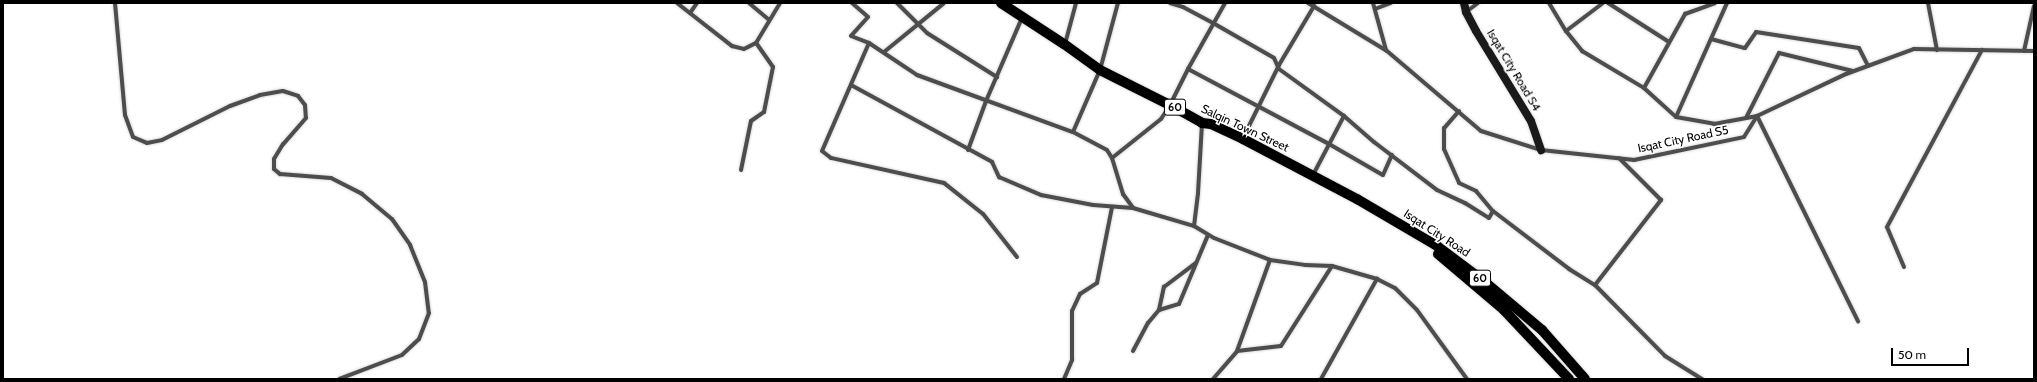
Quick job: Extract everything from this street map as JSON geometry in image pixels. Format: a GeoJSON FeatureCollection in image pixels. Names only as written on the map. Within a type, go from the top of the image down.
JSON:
{"type":"FeatureCollection","features":[{"type":"Feature","properties":{"kind":"main road","name":"Salqin Town Street"},"geometry":{"type":"LineString","coordinates":[[1001,3],[1064,44],[1100,70],[1170,104],[1202,123],[1211,124],[1243,139],[1356,199]]}},
{"type":"Feature","properties":{"kind":"main road","name":"60"},"geometry":{"type":"LineString","coordinates":[[1356,199],[1437,254],[1504,310],[1568,379]]}},
{"type":"Feature","properties":{"kind":"main road","name":"Isqat City Road"},"geometry":{"type":"LineString","coordinates":[[1356,199],[1437,246],[1485,282],[1542,330],[1584,379]]}},
{"type":"Feature","properties":{"kind":"street"},"geometry":{"type":"LineString","coordinates":[[115,3],[125,115],[133,137],[147,142],[162,140],[230,106],[260,95],[283,91],[298,96],[305,105],[306,118],[283,144],[274,159],[274,168],[280,174],[332,178],[362,194],[392,219],[410,245],[425,282],[429,313],[419,339],[402,355],[339,379]]}},
{"type":"Feature","properties":{"kind":"street"},"geometry":{"type":"LineString","coordinates":[[677,3],[732,46],[744,48],[756,43],[780,3]]}},
{"type":"Feature","properties":{"kind":"street"},"geometry":{"type":"LineString","coordinates":[[690,13],[697,3]]}},
{"type":"Feature","properties":{"kind":"street"},"geometry":{"type":"LineString","coordinates":[[749,3],[769,20]]}},
{"type":"Feature","properties":{"kind":"street"},"geometry":{"type":"LineString","coordinates":[[852,3],[868,17],[851,36],[869,43],[917,75],[1073,132],[1107,150],[1112,158],[1123,194],[1133,208]]}},
{"type":"Feature","properties":{"kind":"street"},"geometry":{"type":"LineString","coordinates":[[897,3],[918,24],[934,37],[997,77]]}},
{"type":"Feature","properties":{"kind":"street"},"geometry":{"type":"LineString","coordinates":[[884,52],[944,3]]}},
{"type":"Feature","properties":{"kind":"street"},"geometry":{"type":"LineString","coordinates":[[1064,44],[1076,3]]}},
{"type":"Feature","properties":{"kind":"street"},"geometry":{"type":"LineString","coordinates":[[1073,132],[1100,70],[1118,3]]}},
{"type":"Feature","properties":{"kind":"street"},"geometry":{"type":"LineString","coordinates":[[1170,3],[1182,7],[1213,23],[1274,58],[1280,69],[1344,116],[1437,190],[1465,203],[1489,218],[1493,212]]}},
{"type":"Feature","properties":{"kind":"street"},"geometry":{"type":"LineString","coordinates":[[1112,158],[1161,118],[1224,3]]}},
{"type":"Feature","properties":{"kind":"street","name":"Isqat City Road S5"},"geometry":{"type":"LineString","coordinates":[[1308,3],[1387,51],[1482,130],[1541,150],[1634,160],[1744,137],[1757,116]]}},
{"type":"Feature","properties":{"kind":"street"},"geometry":{"type":"LineString","coordinates":[[1373,3],[1387,51]]}},
{"type":"Feature","properties":{"kind":"street"},"geometry":{"type":"LineString","coordinates":[[1375,9],[1390,3]]}},
{"type":"Feature","properties":{"kind":"street","name":"Isqat City Road S4"},"geometry":{"type":"LineString","coordinates":[[1464,3],[1466,12],[1531,121],[1541,150]]}},
{"type":"Feature","properties":{"kind":"street"},"geometry":{"type":"LineString","coordinates":[[1466,12],[1478,3]]}},
{"type":"Feature","properties":{"kind":"street"},"geometry":{"type":"LineString","coordinates":[[1549,3],[1566,31],[1582,51],[1644,88],[1676,117],[1714,124],[1757,116],[1853,71],[1914,49],[2034,51]]}},
{"type":"Feature","properties":{"kind":"street"},"geometry":{"type":"LineString","coordinates":[[1566,31],[1603,3]]}},
{"type":"Feature","properties":{"kind":"street"},"geometry":{"type":"LineString","coordinates":[[1608,3],[1669,42]]}},
{"type":"Feature","properties":{"kind":"street"},"geometry":{"type":"LineString","coordinates":[[1644,88],[1685,14],[1715,3]]}},
{"type":"Feature","properties":{"kind":"street"},"geometry":{"type":"LineString","coordinates":[[1676,117],[1727,3]]}},
{"type":"Feature","properties":{"kind":"street"},"geometry":{"type":"LineString","coordinates":[[1928,3],[1937,50]]}},
{"type":"Feature","properties":{"kind":"street"},"geometry":{"type":"LineString","coordinates":[[1243,139],[1279,65],[1314,6]]}},
{"type":"Feature","properties":{"kind":"street"},"geometry":{"type":"LineString","coordinates":[[2024,51],[2034,6]]}},
{"type":"Feature","properties":{"kind":"street"},"geometry":{"type":"LineString","coordinates":[[968,150],[986,101],[1022,18]]}},
{"type":"Feature","properties":{"kind":"street"},"geometry":{"type":"LineString","coordinates":[[1711,39],[1745,48],[1756,32],[1859,48],[1868,66]]}},
{"type":"Feature","properties":{"kind":"street"},"geometry":{"type":"LineString","coordinates":[[741,170],[751,121],[764,112],[773,67],[756,43]]}},
{"type":"Feature","properties":{"kind":"street"},"geometry":{"type":"LineString","coordinates":[[869,43],[822,151],[831,158],[944,182],[983,214],[1017,257]]}},
{"type":"Feature","properties":{"kind":"street"},"geometry":{"type":"LineString","coordinates":[[1904,267],[1887,226],[1982,50]]}},
{"type":"Feature","properties":{"kind":"street"},"geometry":{"type":"LineString","coordinates":[[1746,118],[1779,53],[1853,71]]}},
{"type":"Feature","properties":{"kind":"street"},"geometry":{"type":"LineString","coordinates":[[1188,69],[1329,144],[1383,175],[1392,155]]}},
{"type":"Feature","properties":{"kind":"street"},"geometry":{"type":"LineString","coordinates":[[850,86],[992,162],[999,177],[1041,195],[1093,205],[1133,208],[1194,226],[1208,235],[1244,251],[1270,260],[1305,265],[1332,266],[1377,279],[1395,288],[1417,310],[1467,379]]}},
{"type":"Feature","properties":{"kind":"street"},"geometry":{"type":"LineString","coordinates":[[1459,111],[1444,128],[1444,149],[1459,182],[1476,191],[1493,212],[1569,269],[1595,285],[1665,356],[1702,379]]}},
{"type":"Feature","properties":{"kind":"street"},"geometry":{"type":"LineString","coordinates":[[1313,176],[1344,116]]}},
{"type":"Feature","properties":{"kind":"street"},"geometry":{"type":"LineString","coordinates":[[1757,116],[1858,321]]}},
{"type":"Feature","properties":{"kind":"street"},"geometry":{"type":"LineString","coordinates":[[1194,226],[1198,192],[1202,123]]}},
{"type":"Feature","properties":{"kind":"street"},"geometry":{"type":"LineString","coordinates":[[1595,285],[1661,200],[1619,158]]}},
{"type":"Feature","properties":{"kind":"street"},"geometry":{"type":"LineString","coordinates":[[1064,379],[1072,360],[1072,311],[1080,294],[1097,283],[1112,206]]}},
{"type":"Feature","properties":{"kind":"street"},"geometry":{"type":"LineString","coordinates":[[1133,351],[1148,322],[1159,310],[1178,304],[1208,235]]}},
{"type":"Feature","properties":{"kind":"street"},"geometry":{"type":"LineString","coordinates":[[1213,379],[1237,351],[1270,260]]}},
{"type":"Feature","properties":{"kind":"street"},"geometry":{"type":"LineString","coordinates":[[1159,310],[1164,287],[1196,263]]}},
{"type":"Feature","properties":{"kind":"street"},"geometry":{"type":"LineString","coordinates":[[1237,351],[1281,346],[1332,266]]}},
{"type":"Feature","properties":{"kind":"street"},"geometry":{"type":"LineString","coordinates":[[1321,379],[1377,279]]}}]}
